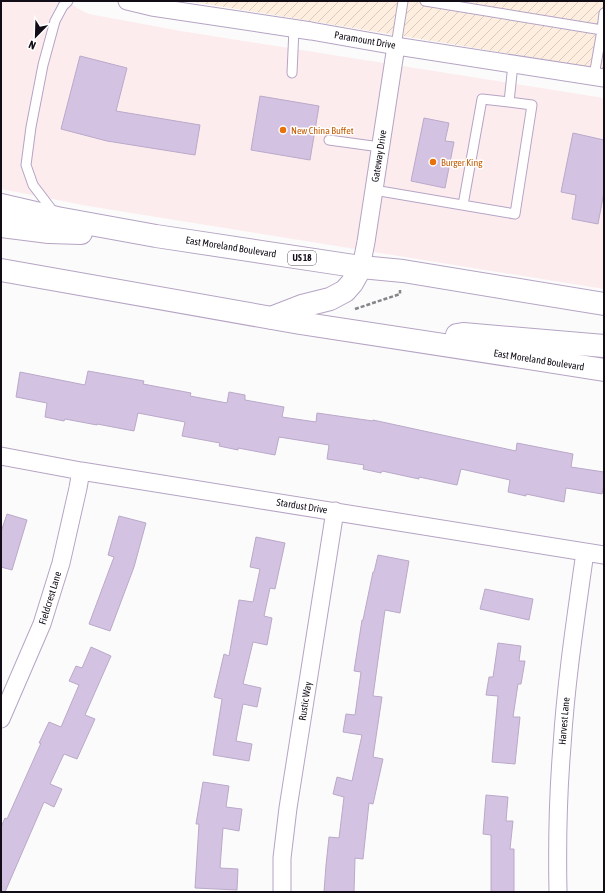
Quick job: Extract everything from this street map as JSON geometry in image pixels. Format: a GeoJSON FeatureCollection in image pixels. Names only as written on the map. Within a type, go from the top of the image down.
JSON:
{"type":"FeatureCollection","features":[{"type":"Feature","properties":{"kind":"main road","name":"East Moreland Boulevard"},"geometry":{"type":"LineString","coordinates":[[1,205],[57,218],[156,236],[361,267],[403,271],[604,304]]}},
{"type":"Feature","properties":{"kind":"main road"},"geometry":{"type":"LineString","coordinates":[[1,226],[49,232],[156,236]]}},
{"type":"Feature","properties":{"kind":"main road"},"geometry":{"type":"LineString","coordinates":[[270,318],[302,306],[330,299],[345,291],[352,283],[361,267]]}},
{"type":"Feature","properties":{"kind":"main road","name":"East Moreland Boulevard"},"geometry":{"type":"LineString","coordinates":[[1,270],[270,318],[604,370]]}},
{"type":"Feature","properties":{"kind":"main road"},"geometry":{"type":"LineString","coordinates":[[408,340],[463,334],[604,346]]}},
{"type":"Feature","properties":{"kind":"street","name":"Paramount Drive"},"geometry":{"type":"LineString","coordinates":[[127,1],[152,7],[599,77]]}},
{"type":"Feature","properties":{"kind":"street","name":"Gateway Drive"},"geometry":{"type":"LineString","coordinates":[[361,267],[396,46]]}},
{"type":"Feature","properties":{"kind":"street","name":"Stardust Drive"},"geometry":{"type":"LineString","coordinates":[[1,456],[81,471],[604,555]]}},
{"type":"Feature","properties":{"kind":"street","name":"Fieldcrest Lane"},"geometry":{"type":"LineString","coordinates":[[1,719],[42,624],[61,563],[81,471]]}},
{"type":"Feature","properties":{"kind":"street","name":"Rustic Way"},"geometry":{"type":"LineString","coordinates":[[282,892],[282,858],[288,808],[335,511]]}},
{"type":"Feature","properties":{"kind":"street","name":"Harvest Lane"},"geometry":{"type":"LineString","coordinates":[[558,892],[557,839],[562,745],[572,646],[585,552]]}},
{"type":"Feature","properties":{"kind":"lane"},"geometry":{"type":"LineString","coordinates":[[57,218],[33,185],[26,165],[31,127],[43,64],[55,21],[63,6],[68,1]]}},
{"type":"Feature","properties":{"kind":"lane"},"geometry":{"type":"LineString","coordinates":[[396,46],[403,1]]}},
{"type":"Feature","properties":{"kind":"lane"},"geometry":{"type":"LineString","coordinates":[[425,1],[602,30]]}},
{"type":"Feature","properties":{"kind":"lane"},"geometry":{"type":"LineString","coordinates":[[599,77],[604,13]]}},
{"type":"Feature","properties":{"kind":"lane"},"geometry":{"type":"LineString","coordinates":[[292,73],[294,29]]}},
{"type":"Feature","properties":{"kind":"lane"},"geometry":{"type":"LineString","coordinates":[[509,102],[513,64]]}},
{"type":"Feature","properties":{"kind":"lane"},"geometry":{"type":"LineString","coordinates":[[374,190],[515,214],[532,106],[482,99],[463,205]]}},
{"type":"Feature","properties":{"kind":"lane"},"geometry":{"type":"LineString","coordinates":[[329,140],[380,147]]}},
{"type":"Feature","properties":{"kind":"path"},"geometry":{"type":"LineString","coordinates":[[351,310],[400,294],[400,290]]}},
{"type":"Feature","properties":{"kind":"shaded area"},"geometry":{"type":"Polygon","coordinates":[[[1,1],[69,1],[77,8],[89,14],[181,31],[604,98],[604,289],[88,206],[1,189],[1,1]]]}},
{"type":"Feature","properties":{"kind":"shaded area"},"geometry":{"type":"Polygon","coordinates":[[[187,1],[604,1],[604,69],[243,10],[187,1]]]}},
{"type":"Feature","properties":{"kind":"building"},"geometry":{"type":"Polygon","coordinates":[[[80,56],[127,68],[116,111],[200,125],[195,155],[107,141],[61,129],[80,56]]]}},
{"type":"Feature","properties":{"kind":"building"},"geometry":{"type":"Polygon","coordinates":[[[260,96],[319,106],[310,160],[251,150],[260,96]]]}},
{"type":"Feature","properties":{"kind":"building","name":"Burger King"},"geometry":{"type":"Polygon","coordinates":[[[424,118],[449,123],[445,141],[454,142],[445,188],[411,181],[424,118]]]}},
{"type":"Feature","properties":{"kind":"building"},"geometry":{"type":"Polygon","coordinates":[[[573,133],[604,140],[604,192],[598,224],[572,219],[576,195],[561,192],[573,133]]]}},
{"type":"Feature","properties":{"kind":"building"},"geometry":{"type":"Polygon","coordinates":[[[88,371],[144,381],[143,384],[191,393],[190,396],[227,403],[229,392],[245,395],[245,400],[284,407],[282,417],[316,422],[317,413],[373,420],[516,451],[517,443],[573,454],[571,467],[604,472],[602,494],[566,488],[564,502],[508,492],[510,480],[461,469],[457,485],[382,471],[381,473],[363,469],[364,465],[327,459],[329,445],[279,437],[275,455],[238,448],[238,450],[219,446],[220,443],[182,436],[185,422],[138,413],[134,431],[65,419],[64,421],[45,417],[47,403],[16,397],[20,372],[85,385],[88,371]]]}},
{"type":"Feature","properties":{"kind":"building"},"geometry":{"type":"Polygon","coordinates":[[[7,514],[27,520],[12,570],[1,567],[1,532],[7,514]]]}},
{"type":"Feature","properties":{"kind":"building"},"geometry":{"type":"Polygon","coordinates":[[[119,516],[146,523],[134,567],[110,631],[89,624],[114,557],[108,555],[119,516]]]}},
{"type":"Feature","properties":{"kind":"building"},"geometry":{"type":"Polygon","coordinates":[[[256,537],[285,543],[275,589],[270,588],[264,616],[272,618],[267,645],[253,642],[243,684],[261,688],[257,707],[243,704],[236,741],[252,744],[249,761],[213,755],[222,699],[214,697],[224,654],[229,656],[239,600],[253,602],[260,569],[250,567],[256,537]]]}},
{"type":"Feature","properties":{"kind":"building"},"geometry":{"type":"Polygon","coordinates":[[[378,555],[409,561],[400,613],[385,610],[373,696],[382,697],[373,757],[383,759],[373,804],[369,803],[363,859],[355,858],[354,892],[324,892],[329,837],[339,838],[344,797],[333,794],[337,777],[352,781],[362,735],[343,732],[346,714],[355,715],[361,672],[354,671],[362,620],[378,555]]]}},
{"type":"Feature","properties":{"kind":"building"},"geometry":{"type":"Polygon","coordinates":[[[485,589],[533,599],[529,620],[480,609],[485,589]]]}},
{"type":"Feature","properties":{"kind":"building"},"geometry":{"type":"Polygon","coordinates":[[[498,643],[521,646],[519,661],[525,661],[521,684],[518,684],[513,717],[520,717],[515,764],[492,762],[498,696],[486,695],[489,677],[493,677],[498,643]]]}},
{"type":"Feature","properties":{"kind":"building"},"geometry":{"type":"Polygon","coordinates":[[[91,647],[111,656],[85,715],[95,719],[77,759],[64,754],[50,784],[62,789],[54,807],[44,802],[5,892],[1,892],[1,827],[5,818],[7,819],[49,722],[61,727],[79,685],[69,681],[76,666],[82,668],[91,647]]]}},
{"type":"Feature","properties":{"kind":"building"},"geometry":{"type":"Polygon","coordinates":[[[203,782],[229,786],[226,807],[242,809],[239,831],[223,828],[220,868],[238,869],[237,890],[195,888],[199,824],[196,824],[203,782]]]}},
{"type":"Feature","properties":{"kind":"building"},"geometry":{"type":"Polygon","coordinates":[[[486,795],[508,797],[506,821],[513,821],[510,849],[514,849],[514,892],[491,892],[491,835],[483,834],[486,795]]]}},
{"type":"Feature","properties":{"kind":"place","name":"New China Buffet"},"geometry":{"type":"Point","coordinates":[283,130]}},
{"type":"Feature","properties":{"kind":"place","name":"Burger King"},"geometry":{"type":"Point","coordinates":[433,162]}}]}
